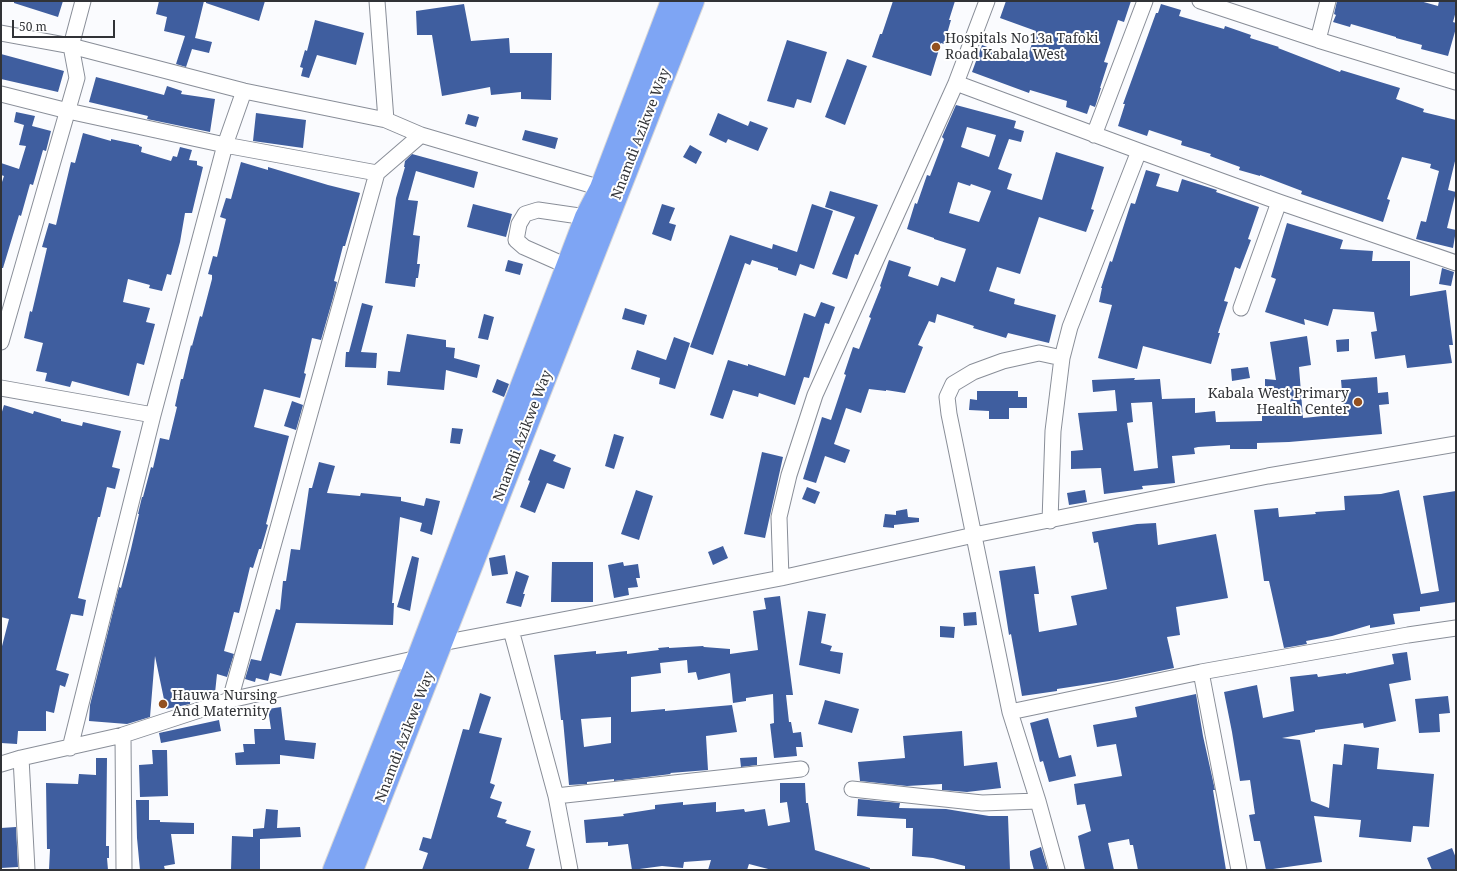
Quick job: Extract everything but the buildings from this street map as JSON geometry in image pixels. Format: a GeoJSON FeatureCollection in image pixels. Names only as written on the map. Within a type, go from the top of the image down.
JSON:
{"type":"FeatureCollection","features":[{"type":"Feature","properties":{"kind":"highway","name":"Nnamdi Azikwe Way"},"geometry":{"type":"LineString","coordinates":[[334,870],[418,658],[586,217],[601,188],[672,1]]}},
{"type":"Feature","properties":{"kind":"highway","name":"Nnamdi Azikwe Way"},"geometry":{"type":"LineString","coordinates":[[352,870],[693,1]]}},
{"type":"Feature","properties":{"kind":"street"},"geometry":{"type":"LineString","coordinates":[[1,342],[77,78],[71,46],[83,1]]}},
{"type":"Feature","properties":{"kind":"street"},"geometry":{"type":"LineString","coordinates":[[377,1],[386,120]]}},
{"type":"Feature","properties":{"kind":"street"},"geometry":{"type":"LineString","coordinates":[[782,578],[779,517],[789,475],[815,395],[956,83],[987,1]]}},
{"type":"Feature","properties":{"kind":"street"},"geometry":{"type":"LineString","coordinates":[[1094,135],[1145,1]]}},
{"type":"Feature","properties":{"kind":"street"},"geometry":{"type":"LineString","coordinates":[[1200,1],[1318,40],[1456,82]]}},
{"type":"Feature","properties":{"kind":"street"},"geometry":{"type":"LineString","coordinates":[[1318,40],[1328,1]]}},
{"type":"Feature","properties":{"kind":"street"},"geometry":{"type":"LineString","coordinates":[[1,33],[71,46],[244,91],[386,120],[421,135],[601,188]]}},
{"type":"Feature","properties":{"kind":"street"},"geometry":{"type":"LineString","coordinates":[[956,83],[1279,202],[1456,263]]}},
{"type":"Feature","properties":{"kind":"street"},"geometry":{"type":"LineString","coordinates":[[70,748],[153,415],[225,145],[244,91]]}},
{"type":"Feature","properties":{"kind":"street"},"geometry":{"type":"LineString","coordinates":[[1,94],[68,111],[225,145],[377,173]]}},
{"type":"Feature","properties":{"kind":"street"},"geometry":{"type":"LineString","coordinates":[[230,700],[377,173],[421,135]]}},
{"type":"Feature","properties":{"kind":"street"},"geometry":{"type":"LineString","coordinates":[[1050,521],[1053,431],[1062,358],[1070,327],[1138,151]]}},
{"type":"Feature","properties":{"kind":"street"},"geometry":{"type":"LineString","coordinates":[[1241,308],[1279,202]]}},
{"type":"Feature","properties":{"kind":"street"},"geometry":{"type":"LineString","coordinates":[[567,266],[524,247],[516,240],[519,224],[525,214],[538,210],[586,217]]}},
{"type":"Feature","properties":{"kind":"street"},"geometry":{"type":"LineString","coordinates":[[1057,870],[1038,800],[1010,712],[949,414],[947,397],[953,384],[973,372],[1003,360],[1039,353],[1062,358]]}},
{"type":"Feature","properties":{"kind":"street"},"geometry":{"type":"LineString","coordinates":[[1,388],[153,415]]}},
{"type":"Feature","properties":{"kind":"street"},"geometry":{"type":"LineString","coordinates":[[442,643],[782,578],[974,535],[1050,521],[1268,476],[1456,444]]}},
{"type":"Feature","properties":{"kind":"street"},"geometry":{"type":"LineString","coordinates":[[1010,712],[1201,672],[1408,635],[1456,628]]}},
{"type":"Feature","properties":{"kind":"street"},"geometry":{"type":"LineString","coordinates":[[511,630],[556,796],[570,870]]}},
{"type":"Feature","properties":{"kind":"street"},"geometry":{"type":"LineString","coordinates":[[1,764],[21,758],[123,735],[230,700],[418,658]]}},
{"type":"Feature","properties":{"kind":"street"},"geometry":{"type":"LineString","coordinates":[[1201,672],[1239,870]]}},
{"type":"Feature","properties":{"kind":"street"},"geometry":{"type":"LineString","coordinates":[[123,735],[124,870]]}},
{"type":"Feature","properties":{"kind":"street"},"geometry":{"type":"LineString","coordinates":[[21,758],[27,870]]}},
{"type":"Feature","properties":{"kind":"street"},"geometry":{"type":"LineString","coordinates":[[556,796],[801,769]]}},
{"type":"Feature","properties":{"kind":"street"},"geometry":{"type":"LineString","coordinates":[[852,790],[982,803],[1038,800]]}},
{"type":"Feature","properties":{"kind":"place","name":"Hospitals No13a Tafoki Road Kabala West"},"geometry":{"type":"Point","coordinates":[936,47]}},
{"type":"Feature","properties":{"kind":"place","name":"Kabala West Primary Health Center"},"geometry":{"type":"Point","coordinates":[1358,402]}},
{"type":"Feature","properties":{"kind":"place","name":"Hauwa Nursing And Maternity"},"geometry":{"type":"Point","coordinates":[163,704]}}]}
